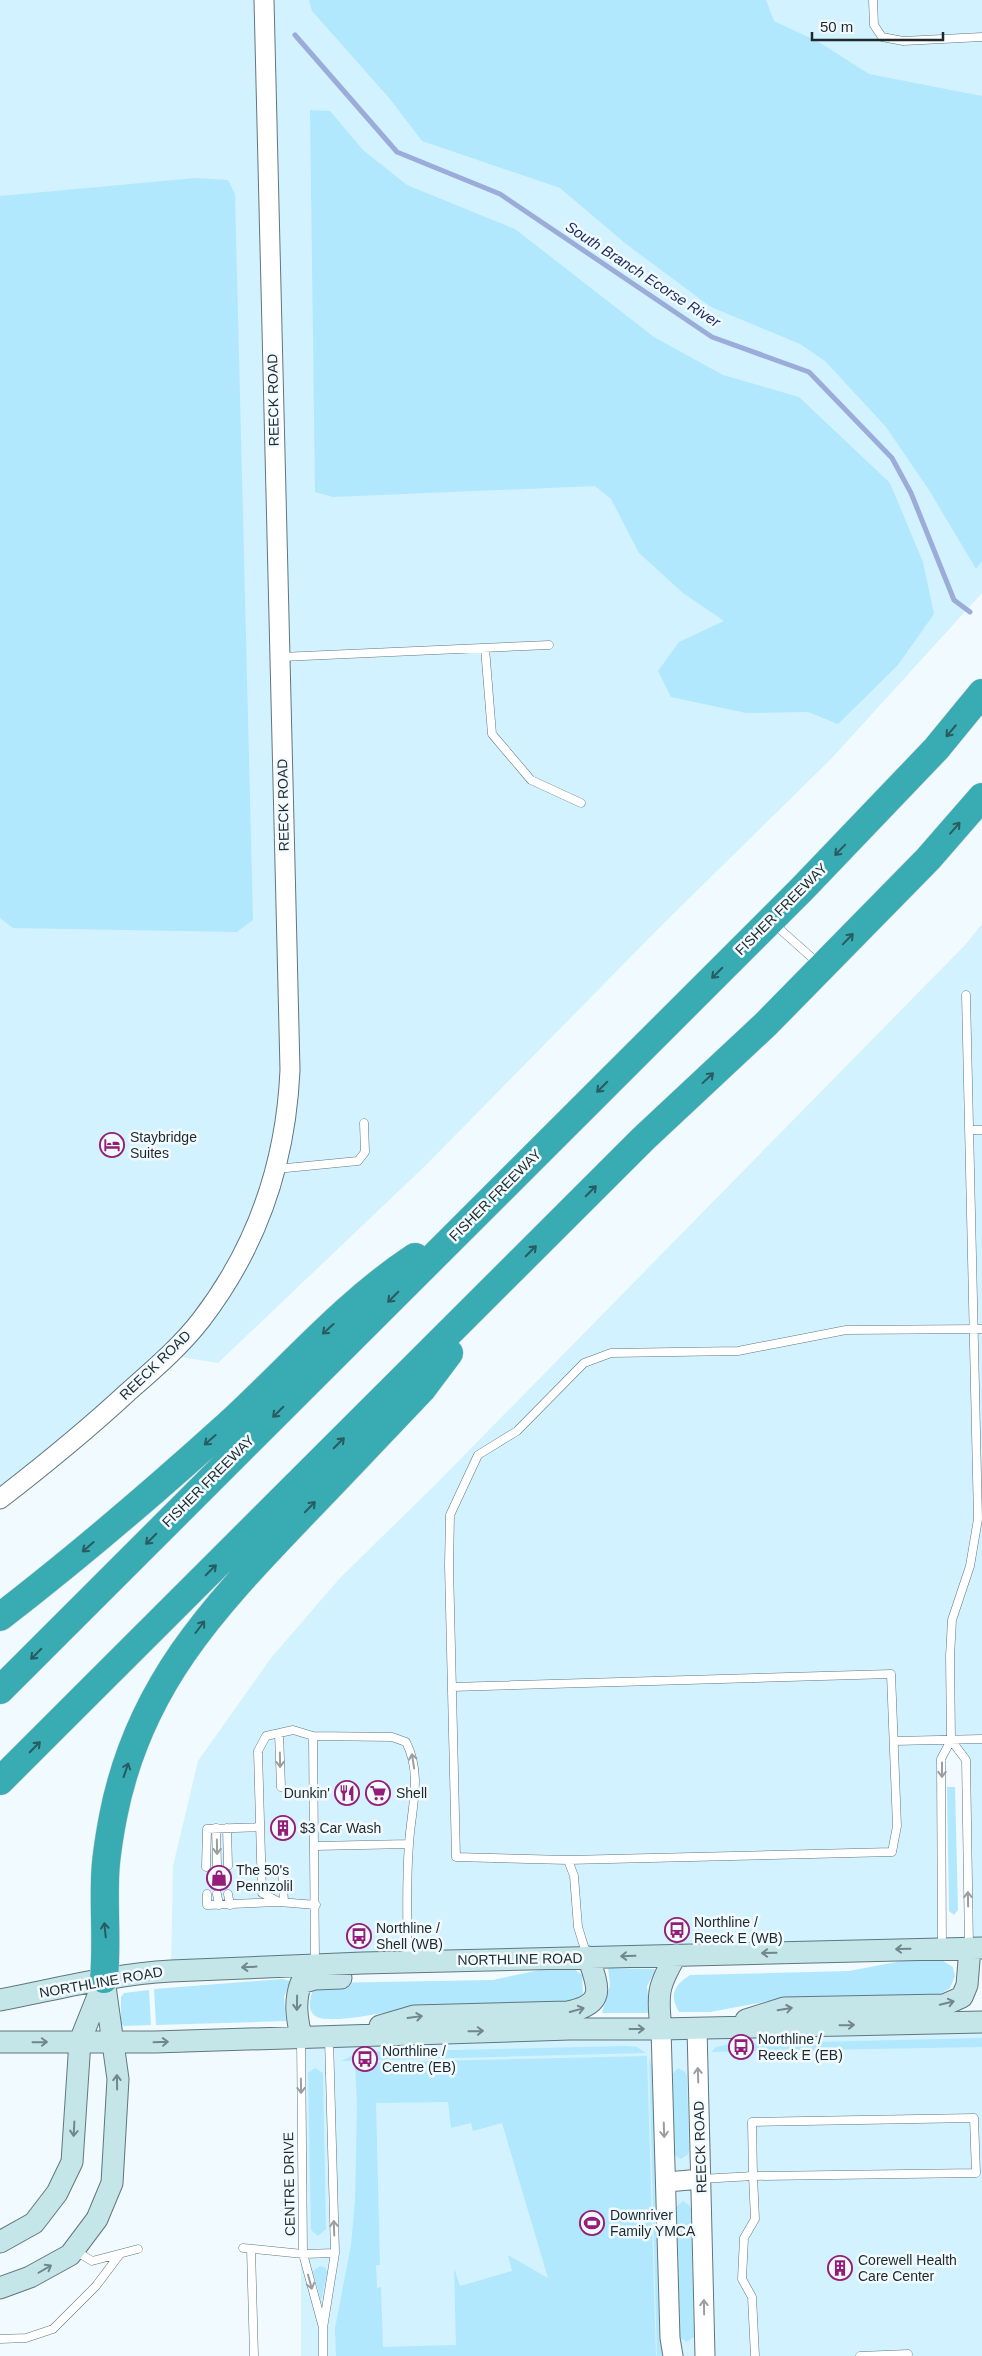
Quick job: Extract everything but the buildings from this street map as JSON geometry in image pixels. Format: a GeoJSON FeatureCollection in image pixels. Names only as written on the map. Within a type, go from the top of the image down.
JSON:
{"type":"FeatureCollection","features":[{"type":"Feature","properties":{"kind":"highway","name":"FISHER FREEWAY"},"geometry":{"type":"LineString","coordinates":[[0,1690],[770,920],[936,749],[982,693]]}},
{"type":"Feature","properties":{"kind":"highway"},"geometry":{"type":"LineString","coordinates":[[0,1781],[643,1139],[766,1024],[928,859],[982,796]]}},
{"type":"Feature","properties":{"kind":"highway"},"geometry":{"type":"LineString","coordinates":[[0,1617],[71,1562],[230,1423],[302,1352],[389,1274],[464,1225]]}},
{"type":"Feature","properties":{"kind":"highway"},"geometry":{"type":"LineString","coordinates":[[104,1979],[107,1948],[104,1920],[105,1878],[113,1816],[133,1749],[160,1687],[219,1603],[422,1389],[506,1276]]}},
{"type":"Feature","properties":{"kind":"main road","name":"NORTHLINE ROAD"},"geometry":{"type":"LineString","coordinates":[[0,2000],[104,1979],[150,1972],[315,1964],[976,1948]]}},
{"type":"Feature","properties":{"kind":"main road"},"geometry":{"type":"LineString","coordinates":[[722,2027],[784,2008],[944,2005],[962,1997],[967,1985],[976,1948]]}},
{"type":"Feature","properties":{"kind":"main road"},"geometry":{"type":"LineString","coordinates":[[661,2029],[658,2007],[661,1982],[676,1955]]}},
{"type":"Feature","properties":{"kind":"main road"},"geometry":{"type":"LineString","coordinates":[[351,2035],[414,2016],[568,2012],[588,2007],[595,2001],[597,1995],[597,1985],[588,1958]]}},
{"type":"Feature","properties":{"kind":"main road"},"geometry":{"type":"LineString","coordinates":[[301,2037],[296,2015],[297,1994],[301,1983],[315,1978],[485,1973],[518,1959]]}},
{"type":"Feature","properties":{"kind":"main road"},"geometry":{"type":"LineString","coordinates":[[0,2242],[34,2223],[57,2194],[72,2162],[80,2041],[104,1979]]}},
{"type":"Feature","properties":{"kind":"main road"},"geometry":{"type":"LineString","coordinates":[[0,2288],[30,2277],[70,2255],[97,2219],[112,2183],[118,2079],[104,1979]]}},
{"type":"Feature","properties":{"kind":"main road"},"geometry":{"type":"LineString","coordinates":[[0,2042],[155,2042],[570,2029],[661,2029],[982,2022]]}},
{"type":"Feature","properties":{"kind":"street","name":"REECK ROAD"},"geometry":{"type":"LineString","coordinates":[[0,1499],[74,1441],[169,1355],[200,1320],[241,1258],[264,1207],[276,1168],[285,1126],[290,1070],[264,0]]}},
{"type":"Feature","properties":{"kind":"street","name":"REECK ROAD"},"geometry":{"type":"LineString","coordinates":[[697,2028],[705,2356]]}},
{"type":"Feature","properties":{"kind":"street"},"geometry":{"type":"LineString","coordinates":[[661,2029],[670,2338],[673,2356]]}},
{"type":"Feature","properties":{"kind":"street"},"geometry":{"type":"LineString","coordinates":[[666,2182],[701,2178]]}},
{"type":"Feature","properties":{"kind":"lane"},"geometry":{"type":"LineString","coordinates":[[873,0],[874,25],[882,37],[903,41],[982,36]]}},
{"type":"Feature","properties":{"kind":"lane"},"geometry":{"type":"LineString","coordinates":[[279,657],[549,645]]}},
{"type":"Feature","properties":{"kind":"lane"},"geometry":{"type":"LineString","coordinates":[[485,648],[492,734],[531,780],[581,803]]}},
{"type":"Feature","properties":{"kind":"lane"},"geometry":{"type":"LineString","coordinates":[[770,920],[822,967]]}},
{"type":"Feature","properties":{"kind":"lane"},"geometry":{"type":"LineString","coordinates":[[942,1948],[942,1760],[952,1740],[950,1656],[952,1620],[970,1566],[978,1519],[978,1329],[969,1130],[966,995]]}},
{"type":"Feature","properties":{"kind":"lane"},"geometry":{"type":"LineString","coordinates":[[276,1168],[358,1161],[365,1152],[364,1123]]}},
{"type":"Feature","properties":{"kind":"lane"},"geometry":{"type":"LineString","coordinates":[[969,1130],[982,1130]]}},
{"type":"Feature","properties":{"kind":"lane"},"geometry":{"type":"LineString","coordinates":[[452,1686],[891,1674],[897,1826],[892,1852],[568,1860],[456,1857],[452,1686],[450,1515],[478,1455],[517,1431],[584,1363],[612,1353],[738,1351],[846,1330],[978,1329]]}},
{"type":"Feature","properties":{"kind":"lane"},"geometry":{"type":"LineString","coordinates":[[281,1902],[262,1893],[258,1751],[266,1736],[293,1730],[313,1736],[392,1737],[406,1742],[413,1755],[416,1786],[409,1844],[408,1962]]}},
{"type":"Feature","properties":{"kind":"lane"},"geometry":{"type":"LineString","coordinates":[[279,1733],[280,1787]]}},
{"type":"Feature","properties":{"kind":"lane"},"geometry":{"type":"LineString","coordinates":[[313,1736],[316,1905],[315,1964]]}},
{"type":"Feature","properties":{"kind":"lane"},"geometry":{"type":"LineString","coordinates":[[894,1741],[982,1739]]}},
{"type":"Feature","properties":{"kind":"lane"},"geometry":{"type":"LineString","coordinates":[[952,1740],[966,1760],[976,1948]]}},
{"type":"Feature","properties":{"kind":"lane"},"geometry":{"type":"LineString","coordinates":[[206,1867],[206,1829],[260,1827]]}},
{"type":"Feature","properties":{"kind":"lane"},"geometry":{"type":"LineString","coordinates":[[216,1828],[217,1866]]}},
{"type":"Feature","properties":{"kind":"lane"},"geometry":{"type":"LineString","coordinates":[[227,1828],[228,1866]]}},
{"type":"Feature","properties":{"kind":"lane"},"geometry":{"type":"LineString","coordinates":[[315,1846],[409,1844]]}},
{"type":"Feature","properties":{"kind":"lane"},"geometry":{"type":"LineString","coordinates":[[568,1860],[574,1876],[578,1927],[588,1958]]}},
{"type":"Feature","properties":{"kind":"lane"},"geometry":{"type":"LineString","coordinates":[[281,1902],[282,1869]]}},
{"type":"Feature","properties":{"kind":"lane"},"geometry":{"type":"LineString","coordinates":[[206,1894],[207,1905],[281,1902],[316,1905]]}},
{"type":"Feature","properties":{"kind":"lane"},"geometry":{"type":"LineString","coordinates":[[217,1894],[219,1905]]}},
{"type":"Feature","properties":{"kind":"lane"},"geometry":{"type":"LineString","coordinates":[[228,1894],[230,1905]]}},
{"type":"Feature","properties":{"kind":"lane","name":"CENTRE DRIVE"},"geometry":{"type":"LineString","coordinates":[[324,2356],[323,2328],[335,2253],[329,2036]]}},
{"type":"Feature","properties":{"kind":"lane","name":"CENTRE DRIVE"},"geometry":{"type":"LineString","coordinates":[[301,2037],[302,2254],[323,2328]]}},
{"type":"Feature","properties":{"kind":"lane"},"geometry":{"type":"LineString","coordinates":[[701,2178],[753,2176],[976,2173],[974,2118],[752,2122],[753,2176],[755,2219],[744,2238],[742,2279],[752,2297],[755,2356]]}},
{"type":"Feature","properties":{"kind":"lane"},"geometry":{"type":"LineString","coordinates":[[254,2356],[247,2248],[302,2254],[335,2253]]}},
{"type":"Feature","properties":{"kind":"lane"},"geometry":{"type":"LineString","coordinates":[[74,2250],[92,2260],[138,2249]]}},
{"type":"Feature","properties":{"kind":"lane"},"geometry":{"type":"LineString","coordinates":[[0,2339],[26,2338],[53,2329],[96,2286],[120,2254]]}},
{"type":"Feature","properties":{"kind":"lane"},"geometry":{"type":"LineString","coordinates":[[860,2356],[908,2354]]}},
{"type":"Feature","properties":{"kind":"shaded area"},"geometry":{"type":"Polygon","coordinates":[[[0,0],[982,0],[982,593],[831,759],[661,926],[426,1165],[218,1363],[169,1355],[0,1499],[0,0]]]}},
{"type":"Feature","properties":{"kind":"shaded area"},"geometry":{"type":"Polygon","coordinates":[[[309,0],[766,0],[774,21],[819,42],[869,74],[982,96],[982,561],[976,569],[929,490],[886,427],[825,361],[800,344],[711,307],[626,244],[560,188],[422,141],[390,99],[312,11],[309,0]]]}},
{"type":"Feature","properties":{"kind":"shaded area"},"geometry":{"type":"Polygon","coordinates":[[[310,110],[330,111],[363,150],[407,185],[515,229],[654,337],[723,375],[799,397],[890,483],[923,562],[934,614],[898,665],[838,724],[808,712],[746,713],[671,697],[658,671],[679,642],[724,621],[683,593],[639,553],[611,499],[595,486],[333,497],[315,492],[310,110]]]}},
{"type":"Feature","properties":{"kind":"shaded area"},"geometry":{"type":"Polygon","coordinates":[[[196,178],[228,180],[235,194],[253,920],[237,932],[13,928],[0,918],[0,196],[196,178]]]}},
{"type":"Feature","properties":{"kind":"shaded area"},"geometry":{"type":"Polygon","coordinates":[[[982,924],[982,1948],[970,1948],[966,1760],[952,1740],[941,1760],[942,1948],[171,1971],[173,1866],[198,1761],[271,1658],[340,1578],[436,1484],[966,944],[982,924]]]}},
{"type":"Feature","properties":{"kind":"shaded area"},"geometry":{"type":"Polygon","coordinates":[[[947,1787],[955,1787],[958,1910],[954,1915],[949,1911],[947,1787]]]}},
{"type":"Feature","properties":{"kind":"shaded area"},"geometry":{"type":"Polygon","coordinates":[[[940,1959],[953,1967],[955,1976],[950,1988],[934,1998],[780,1999],[710,2012],[679,2012],[674,2000],[677,1987],[690,1975],[849,1971],[907,1960],[940,1959]]]}},
{"type":"Feature","properties":{"kind":"shaded area"},"geometry":{"type":"Polygon","coordinates":[[[608,1968],[654,1969],[655,1971],[647,1986],[650,2013],[602,2013],[610,1985],[608,1968]]]}},
{"type":"Feature","properties":{"kind":"shaded area"},"geometry":{"type":"Polygon","coordinates":[[[544,1969],[574,1969],[582,1975],[583,1995],[577,2003],[435,2007],[338,2019],[320,2018],[314,2015],[310,2009],[311,1997],[315,1986],[323,1983],[493,1980],[544,1969]]]}},
{"type":"Feature","properties":{"kind":"shaded area"},"geometry":{"type":"Polygon","coordinates":[[[282,1979],[290,1981],[284,1997],[286,2021],[156,2025],[154,1989],[282,1979]]]}},
{"type":"Feature","properties":{"kind":"shaded area"},"geometry":{"type":"Polygon","coordinates":[[[149,1990],[151,2025],[124,2026],[121,2024],[121,1997],[124,1993],[149,1990]]]}},
{"type":"Feature","properties":{"kind":"shaded area"},"geometry":{"type":"Polygon","coordinates":[[[982,2022],[982,2356],[301,2356],[301,2037],[982,2022]]]}},
{"type":"Feature","properties":{"kind":"shaded area"},"geometry":{"type":"Polygon","coordinates":[[[982,2038],[982,2047],[711,2052],[716,2047],[730,2044],[982,2038]]]}},
{"type":"Feature","properties":{"kind":"shaded area"},"geometry":{"type":"Polygon","coordinates":[[[637,2047],[646,2053],[341,2061],[360,2052],[637,2047]]]}},
{"type":"Feature","properties":{"kind":"shaded area","name":"Downriver Family YMCA"},"geometry":{"type":"Polygon","coordinates":[[[647,2056],[656,2356],[336,2356],[335,2328],[351,2245],[355,2201],[357,2107],[355,2063],[647,2056]],[[448,2102],[376,2103],[380,2265],[376,2265],[377,2288],[381,2287],[383,2347],[456,2345],[454,2268],[460,2286],[512,2271],[508,2255],[548,2278],[502,2123],[473,2131],[471,2123],[451,2128],[448,2102]]]}},
{"type":"Feature","properties":{"kind":"shaded area"},"geometry":{"type":"Polygon","coordinates":[[[708,2057],[711,2162],[710,2167],[706,2058],[708,2057]]]}},
{"type":"Feature","properties":{"kind":"shaded area"},"geometry":{"type":"Polygon","coordinates":[[[649,2058],[653,2070],[662,2356],[657,2356],[649,2058]]]}},
{"type":"Feature","properties":{"kind":"shaded area"},"geometry":{"type":"Polygon","coordinates":[[[315,2068],[323,2073],[326,2229],[318,2236],[311,2230],[308,2073],[315,2068]]]}},
{"type":"Feature","properties":{"kind":"shaded area"},"geometry":{"type":"Polygon","coordinates":[[[678,2068],[685,2072],[687,2076],[689,2150],[688,2154],[681,2159],[674,2155],[673,2151],[671,2075],[678,2068]]]}},
{"type":"Feature","properties":{"kind":"shaded area"},"geometry":{"type":"Polygon","coordinates":[[[683,2201],[691,2209],[694,2337],[687,2342],[680,2338],[679,2333],[675,2208],[683,2201]]]}},
{"type":"Feature","properties":{"kind":"shaded area"},"geometry":{"type":"Polygon","coordinates":[[[320,2266],[326,2268],[327,2273],[321,2301],[313,2271],[320,2266]]]}},
{"type":"Feature","properties":{"kind":"waterway","name":"South Branch Ecorse River"},"geometry":{"type":"LineString","coordinates":[[295,35],[397,152],[500,194],[712,337],[809,372],[892,458],[911,493],[954,600],[970,612]]}},
{"type":"Feature","properties":{"kind":"place","name":"Staybridge Suites"},"geometry":{"type":"Point","coordinates":[112,1145]}},
{"type":"Feature","properties":{"kind":"place","name":"Dunkin'"},"geometry":{"type":"Point","coordinates":[347,1793]}},
{"type":"Feature","properties":{"kind":"place","name":"Shell"},"geometry":{"type":"Point","coordinates":[378,1793]}},
{"type":"Feature","properties":{"kind":"place","name":"$3 Car Wash"},"geometry":{"type":"Point","coordinates":[283,1828]}},
{"type":"Feature","properties":{"kind":"place","name":"The 50's Pennzolil"},"geometry":{"type":"Point","coordinates":[219,1878]}},
{"type":"Feature","properties":{"kind":"place","name":"Northline / Reeck E (WB)"},"geometry":{"type":"Point","coordinates":[677,1930]}},
{"type":"Feature","properties":{"kind":"place","name":"Northline / Shell (WB)"},"geometry":{"type":"Point","coordinates":[359,1936]}},
{"type":"Feature","properties":{"kind":"place","name":"Northline / Reeck E (EB)"},"geometry":{"type":"Point","coordinates":[741,2047]}},
{"type":"Feature","properties":{"kind":"place","name":"Northline / Centre (EB)"},"geometry":{"type":"Point","coordinates":[365,2059]}},
{"type":"Feature","properties":{"kind":"place","name":"Downriver Family YMCA"},"geometry":{"type":"Point","coordinates":[592,2223]}},
{"type":"Feature","properties":{"kind":"place","name":"Corewell Health Care Center"},"geometry":{"type":"Point","coordinates":[840,2268]}}]}
